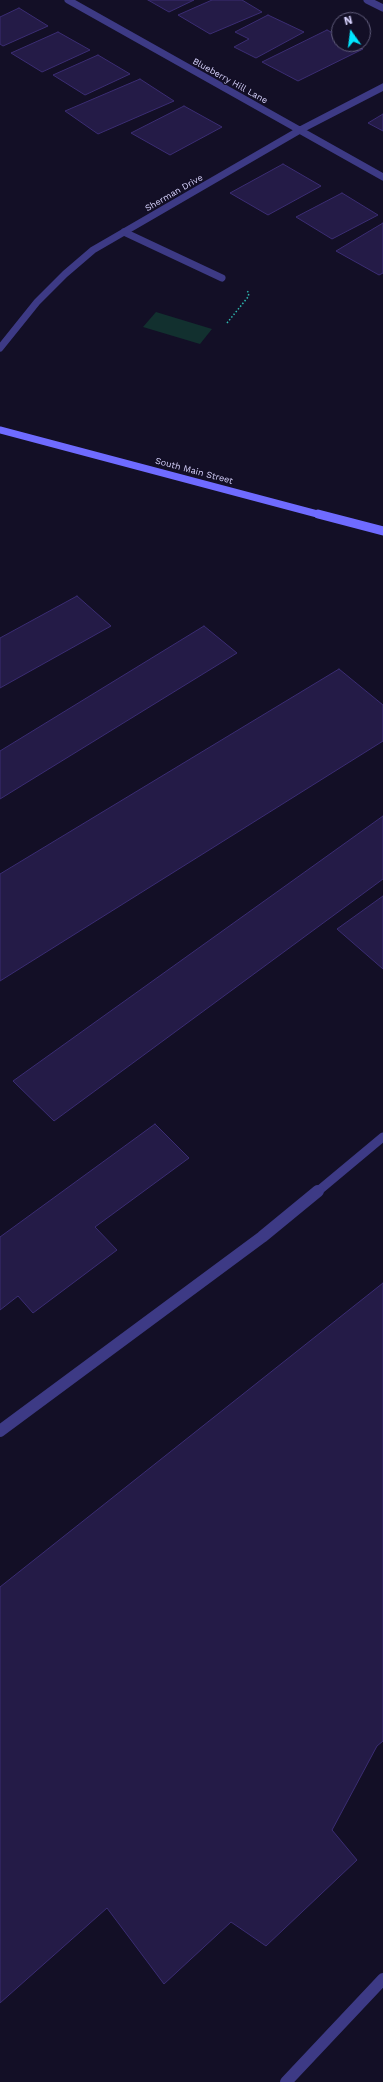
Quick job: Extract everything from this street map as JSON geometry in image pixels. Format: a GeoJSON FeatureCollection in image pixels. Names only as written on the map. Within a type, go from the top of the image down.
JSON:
{"type":"FeatureCollection","features":[{"type":"Feature","properties":{"kind":"main road","name":"South Main Street"},"geometry":{"type":"LineString","coordinates":[[0,430],[383,531]]}},
{"type":"Feature","properties":{"kind":"street","name":"Blueberry Hill Lane"},"geometry":{"type":"LineString","coordinates":[[68,0],[383,177]]}},
{"type":"Feature","properties":{"kind":"street"},"geometry":{"type":"LineString","coordinates":[[367,0],[383,8]]}},
{"type":"Feature","properties":{"kind":"street","name":"Sherman Drive"},"geometry":{"type":"LineString","coordinates":[[0,348],[37,302],[65,274],[93,250],[300,130],[383,86]]}},
{"type":"Feature","properties":{"kind":"street"},"geometry":{"type":"LineString","coordinates":[[124,232],[222,278]]}},
{"type":"Feature","properties":{"kind":"street"},"geometry":{"type":"LineString","coordinates":[[0,1431],[262,1237],[383,1137]]}},
{"type":"Feature","properties":{"kind":"street"},"geometry":{"type":"LineString","coordinates":[[286,2082],[383,1979]]}},
{"type":"Feature","properties":{"kind":"green space"},"geometry":{"type":"Polygon","coordinates":[[[156,312],[212,329],[200,344],[143,327],[156,312]]]}},
{"type":"Feature","properties":{"kind":"building"},"geometry":{"type":"Polygon","coordinates":[[[148,0],[194,0],[169,12],[148,0]]]}},
{"type":"Feature","properties":{"kind":"building"},"geometry":{"type":"Polygon","coordinates":[[[212,0],[242,0],[262,12],[210,34],[178,15],[212,0]]]}},
{"type":"Feature","properties":{"kind":"building"},"geometry":{"type":"Polygon","coordinates":[[[19,8],[48,26],[3,46],[0,44],[0,17],[19,8]]]}},
{"type":"Feature","properties":{"kind":"building"},"geometry":{"type":"Polygon","coordinates":[[[268,15],[304,32],[256,58],[234,47],[249,39],[235,32],[268,15]]]}},
{"type":"Feature","properties":{"kind":"building"},"geometry":{"type":"Polygon","coordinates":[[[327,30],[331,32],[331,52],[357,52],[298,81],[262,62],[327,30]]]}},
{"type":"Feature","properties":{"kind":"building"},"geometry":{"type":"Polygon","coordinates":[[[58,32],[90,50],[42,72],[11,53],[58,32]]]}},
{"type":"Feature","properties":{"kind":"building"},"geometry":{"type":"Polygon","coordinates":[[[98,55],[130,74],[85,95],[53,75],[98,55]]]}},
{"type":"Feature","properties":{"kind":"building"},"geometry":{"type":"Polygon","coordinates":[[[140,79],[174,101],[98,134],[65,111],[140,79]]]}},
{"type":"Feature","properties":{"kind":"building"},"geometry":{"type":"Polygon","coordinates":[[[184,106],[222,127],[170,155],[131,133],[184,106]]]}},
{"type":"Feature","properties":{"kind":"building"},"geometry":{"type":"Polygon","coordinates":[[[383,114],[383,131],[368,123],[383,114]]]}},
{"type":"Feature","properties":{"kind":"building"},"geometry":{"type":"Polygon","coordinates":[[[283,164],[321,186],[268,215],[230,193],[283,164]]]}},
{"type":"Feature","properties":{"kind":"building"},"geometry":{"type":"Polygon","coordinates":[[[342,193],[378,215],[332,239],[296,217],[342,193]]]}},
{"type":"Feature","properties":{"kind":"building"},"geometry":{"type":"Polygon","coordinates":[[[383,223],[383,273],[379,275],[336,251],[383,223]]]}},
{"type":"Feature","properties":{"kind":"building"},"geometry":{"type":"Polygon","coordinates":[[[77,596],[111,626],[0,688],[0,638],[77,596]]]}},
{"type":"Feature","properties":{"kind":"building"},"geometry":{"type":"Polygon","coordinates":[[[204,626],[237,653],[0,799],[0,751],[204,626]]]}},
{"type":"Feature","properties":{"kind":"building"},"geometry":{"type":"Polygon","coordinates":[[[339,669],[383,705],[383,741],[0,981],[0,874],[339,669]]]}},
{"type":"Feature","properties":{"kind":"building"},"geometry":{"type":"Polygon","coordinates":[[[383,816],[383,879],[54,1121],[13,1081],[383,816]]]}},
{"type":"Feature","properties":{"kind":"building"},"geometry":{"type":"Polygon","coordinates":[[[383,896],[383,969],[337,929],[383,896]]]}},
{"type":"Feature","properties":{"kind":"building"},"geometry":{"type":"Polygon","coordinates":[[[155,1124],[189,1158],[95,1227],[117,1250],[33,1313],[18,1296],[0,1310],[0,1237],[155,1124]]]}},
{"type":"Feature","properties":{"kind":"building"},"geometry":{"type":"Polygon","coordinates":[[[383,1283],[383,1741],[377,1746],[332,1830],[357,1860],[266,1946],[231,1922],[164,1984],[107,1908],[0,2003],[0,1587],[383,1283]]]}}]}
